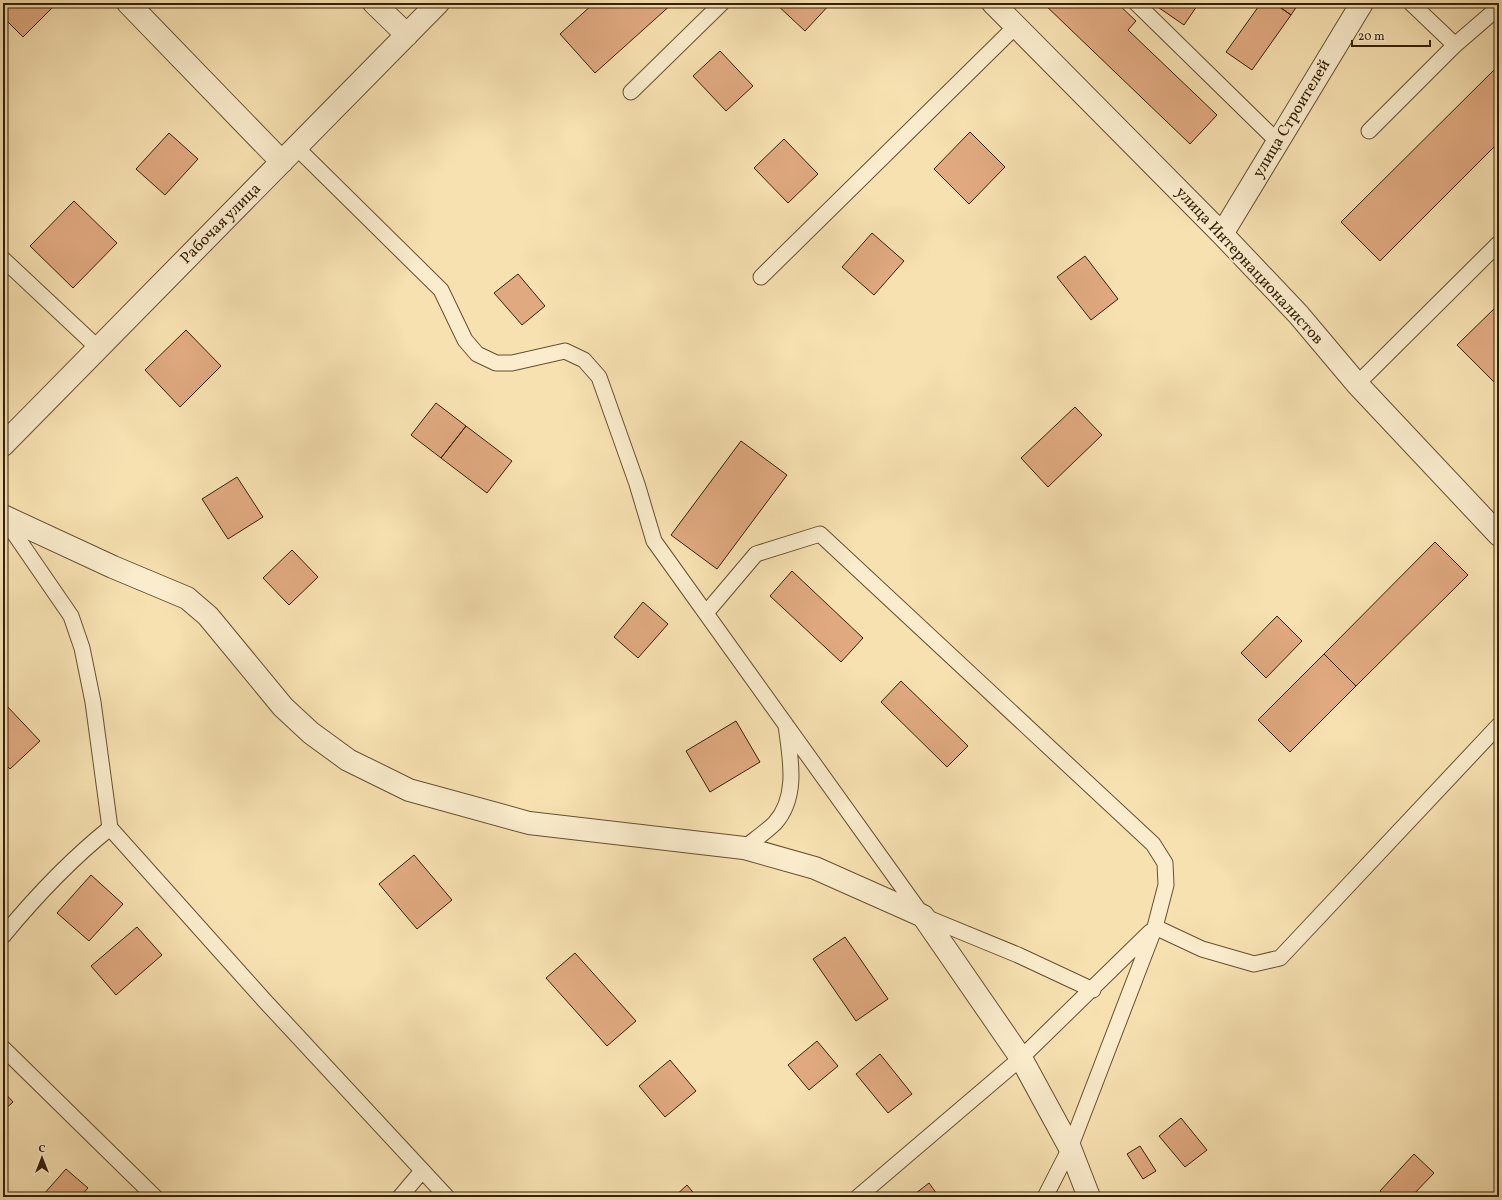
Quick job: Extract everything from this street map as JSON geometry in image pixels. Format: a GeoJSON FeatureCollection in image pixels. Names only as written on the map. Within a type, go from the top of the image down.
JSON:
{"type":"FeatureCollection","features":[{"type":"Feature","properties":{"kind":"street"},"geometry":{"type":"LineString","coordinates":[[128,3],[289,154]]}},
{"type":"Feature","properties":{"kind":"street"},"geometry":{"type":"LineString","coordinates":[[374,3],[406,35]]}},
{"type":"Feature","properties":{"kind":"street","name":"Рабочая улица"},"geometry":{"type":"LineString","coordinates":[[3,444],[438,3]]}},
{"type":"Feature","properties":{"kind":"street","name":"улица Интернационалистов"},"geometry":{"type":"LineString","coordinates":[[993,3],[1222,234],[1298,314],[1357,384],[1499,535]]}},
{"type":"Feature","properties":{"kind":"street","name":"улица Строителей"},"geometry":{"type":"LineString","coordinates":[[1222,234],[1362,3]]}},
{"type":"Feature","properties":{"kind":"street"},"geometry":{"type":"LineString","coordinates":[[3,517],[113,567],[187,598],[208,616],[283,707],[311,733],[348,760],[409,790],[529,823],[744,848],[815,868],[923,916],[1021,1058],[1070,1148],[1090,1197]]}},
{"type":"Feature","properties":{"kind":"lane"},"geometry":{"type":"LineString","coordinates":[[631,92],[722,3]]}},
{"type":"Feature","properties":{"kind":"lane"},"geometry":{"type":"LineString","coordinates":[[1136,3],[1278,142]]}},
{"type":"Feature","properties":{"kind":"lane"},"geometry":{"type":"LineString","coordinates":[[1411,3],[1455,45]]}},
{"type":"Feature","properties":{"kind":"lane"},"geometry":{"type":"LineString","coordinates":[[1369,132],[1455,45],[1499,7]]}},
{"type":"Feature","properties":{"kind":"lane"},"geometry":{"type":"LineString","coordinates":[[761,277],[1016,26]]}},
{"type":"Feature","properties":{"kind":"lane"},"geometry":{"type":"LineString","coordinates":[[289,154],[440,290],[465,340],[477,354],[496,363],[512,363],[565,352],[584,360],[599,377],[638,484],[654,541],[923,916],[1018,955],[1093,990]]}},
{"type":"Feature","properties":{"kind":"lane"},"geometry":{"type":"LineString","coordinates":[[1357,384],[1499,243]]}},
{"type":"Feature","properties":{"kind":"lane"},"geometry":{"type":"LineString","coordinates":[[3,259],[98,348]]}},
{"type":"Feature","properties":{"kind":"lane"},"geometry":{"type":"LineString","coordinates":[[3,517],[71,616],[82,648],[93,702],[110,828],[259,994],[447,1197]]}},
{"type":"Feature","properties":{"kind":"lane"},"geometry":{"type":"LineString","coordinates":[[706,613],[756,554],[820,534],[1153,844],[1165,863],[1166,885],[1155,927],[1070,1148],[1045,1197]]}},
{"type":"Feature","properties":{"kind":"lane"},"geometry":{"type":"LineString","coordinates":[[744,848],[775,822],[786,805],[792,776],[786,724]]}},
{"type":"Feature","properties":{"kind":"lane"},"geometry":{"type":"LineString","coordinates":[[1155,927],[1202,949],[1254,964],[1280,958],[1499,725]]}},
{"type":"Feature","properties":{"kind":"lane"},"geometry":{"type":"LineString","coordinates":[[3,936],[30,903],[71,861],[110,828]]}},
{"type":"Feature","properties":{"kind":"lane"},"geometry":{"type":"LineString","coordinates":[[858,1197],[1021,1058],[1093,990],[1155,927]]}},
{"type":"Feature","properties":{"kind":"lane"},"geometry":{"type":"LineString","coordinates":[[3,1048],[156,1197]]}},
{"type":"Feature","properties":{"kind":"lane"},"geometry":{"type":"LineString","coordinates":[[400,1197],[422,1171]]}},
{"type":"Feature","properties":{"kind":"building"},"geometry":{"type":"Polygon","coordinates":[[[3,3],[57,3],[23,37],[3,17],[3,3]]]}},
{"type":"Feature","properties":{"kind":"building"},"geometry":{"type":"Polygon","coordinates":[[[594,3],[673,3],[595,73],[560,34],[594,3]]]}},
{"type":"Feature","properties":{"kind":"building"},"geometry":{"type":"Polygon","coordinates":[[[775,3],[831,3],[805,31],[775,3]]]}},
{"type":"Feature","properties":{"kind":"building"},"geometry":{"type":"Polygon","coordinates":[[[1043,3],[1117,3],[1136,21],[1128,30],[1217,115],[1190,144],[1043,3]]]}},
{"type":"Feature","properties":{"kind":"building"},"geometry":{"type":"Polygon","coordinates":[[[1152,3],[1199,3],[1184,25],[1152,3]]]}},
{"type":"Feature","properties":{"kind":"building"},"geometry":{"type":"Polygon","coordinates":[[[1261,3],[1274,3],[1291,15],[1252,70],[1226,52],[1261,3]]]}},
{"type":"Feature","properties":{"kind":"building"},"geometry":{"type":"Polygon","coordinates":[[[1274,3],[1299,3],[1291,15],[1274,3]]]}},
{"type":"Feature","properties":{"kind":"building"},"geometry":{"type":"Polygon","coordinates":[[[720,51],[753,86],[726,111],[693,76],[720,51]]]}},
{"type":"Feature","properties":{"kind":"building"},"geometry":{"type":"Polygon","coordinates":[[[1499,65],[1499,142],[1380,261],[1341,222],[1499,65]]]}},
{"type":"Feature","properties":{"kind":"building"},"geometry":{"type":"Polygon","coordinates":[[[970,132],[1005,167],[969,204],[934,169],[970,132]]]}},
{"type":"Feature","properties":{"kind":"building"},"geometry":{"type":"Polygon","coordinates":[[[169,133],[198,159],[165,195],[136,169],[169,133]]]}},
{"type":"Feature","properties":{"kind":"building"},"geometry":{"type":"Polygon","coordinates":[[[784,139],[818,174],[788,203],[754,168],[784,139]]]}},
{"type":"Feature","properties":{"kind":"building"},"geometry":{"type":"Polygon","coordinates":[[[74,201],[117,243],[73,288],[30,246],[74,201]]]}},
{"type":"Feature","properties":{"kind":"building"},"geometry":{"type":"Polygon","coordinates":[[[872,233],[904,261],[874,295],[842,267],[872,233]]]}},
{"type":"Feature","properties":{"kind":"building"},"geometry":{"type":"Polygon","coordinates":[[[1085,256],[1118,299],[1091,320],[1057,277],[1085,256]]]}},
{"type":"Feature","properties":{"kind":"building"},"geometry":{"type":"Polygon","coordinates":[[[518,274],[545,306],[522,325],[494,293],[518,274]]]}},
{"type":"Feature","properties":{"kind":"building"},"geometry":{"type":"Polygon","coordinates":[[[1499,304],[1499,381],[1496,384],[1457,345],[1499,304]]]}},
{"type":"Feature","properties":{"kind":"building"},"geometry":{"type":"Polygon","coordinates":[[[186,330],[221,366],[180,407],[145,370],[186,330]]]}},
{"type":"Feature","properties":{"kind":"building"},"geometry":{"type":"Polygon","coordinates":[[[436,403],[466,426],[441,458],[411,435],[436,403]]]}},
{"type":"Feature","properties":{"kind":"building"},"geometry":{"type":"Polygon","coordinates":[[[1075,407],[1102,435],[1048,487],[1021,458],[1075,407]]]}},
{"type":"Feature","properties":{"kind":"building"},"geometry":{"type":"Polygon","coordinates":[[[466,426],[512,461],[487,493],[441,458],[466,426]]]}},
{"type":"Feature","properties":{"kind":"building"},"geometry":{"type":"Polygon","coordinates":[[[741,441],[787,475],[717,569],[671,535],[741,441]]]}},
{"type":"Feature","properties":{"kind":"building"},"geometry":{"type":"Polygon","coordinates":[[[237,477],[263,517],[228,539],[202,499],[237,477]]]}},
{"type":"Feature","properties":{"kind":"building"},"geometry":{"type":"Polygon","coordinates":[[[1435,542],[1468,575],[1356,686],[1324,654],[1435,542]]]}},
{"type":"Feature","properties":{"kind":"building"},"geometry":{"type":"Polygon","coordinates":[[[292,550],[318,577],[289,605],[263,578],[292,550]]]}},
{"type":"Feature","properties":{"kind":"building"},"geometry":{"type":"Polygon","coordinates":[[[792,571],[863,638],[841,662],[770,596],[792,571]]]}},
{"type":"Feature","properties":{"kind":"building"},"geometry":{"type":"Polygon","coordinates":[[[643,602],[668,624],[638,658],[614,637],[643,602]]]}},
{"type":"Feature","properties":{"kind":"building"},"geometry":{"type":"Polygon","coordinates":[[[1277,616],[1302,641],[1266,678],[1241,653],[1277,616]]]}},
{"type":"Feature","properties":{"kind":"building"},"geometry":{"type":"Polygon","coordinates":[[[1324,654],[1356,686],[1290,752],[1258,720],[1324,654]]]}},
{"type":"Feature","properties":{"kind":"building"},"geometry":{"type":"Polygon","coordinates":[[[901,681],[968,746],[947,767],[881,702],[901,681]]]}},
{"type":"Feature","properties":{"kind":"building"},"geometry":{"type":"Polygon","coordinates":[[[5,704],[40,741],[10,769],[3,762],[3,705],[5,704]]]}},
{"type":"Feature","properties":{"kind":"building"},"geometry":{"type":"Polygon","coordinates":[[[736,721],[760,762],[710,792],[686,751],[736,721]]]}},
{"type":"Feature","properties":{"kind":"building"},"geometry":{"type":"Polygon","coordinates":[[[414,855],[452,900],[417,929],[379,884],[414,855]]]}},
{"type":"Feature","properties":{"kind":"building"},"geometry":{"type":"Polygon","coordinates":[[[91,875],[123,904],[89,941],[57,913],[91,875]]]}},
{"type":"Feature","properties":{"kind":"building"},"geometry":{"type":"Polygon","coordinates":[[[137,927],[162,955],[116,995],[91,966],[137,927]]]}},
{"type":"Feature","properties":{"kind":"building"},"geometry":{"type":"Polygon","coordinates":[[[845,937],[888,999],[856,1021],[813,959],[845,937]]]}},
{"type":"Feature","properties":{"kind":"building"},"geometry":{"type":"Polygon","coordinates":[[[575,953],[636,1021],[607,1046],[546,978],[575,953]]]}},
{"type":"Feature","properties":{"kind":"building"},"geometry":{"type":"Polygon","coordinates":[[[817,1041],[838,1066],[809,1090],[788,1065],[817,1041]]]}},
{"type":"Feature","properties":{"kind":"building"},"geometry":{"type":"Polygon","coordinates":[[[880,1054],[912,1094],[888,1113],[856,1074],[880,1054]]]}},
{"type":"Feature","properties":{"kind":"building"},"geometry":{"type":"Polygon","coordinates":[[[670,1060],[696,1091],[665,1117],[639,1086],[670,1060]]]}},
{"type":"Feature","properties":{"kind":"building"},"geometry":{"type":"Polygon","coordinates":[[[3,1091],[13,1102],[3,1111],[3,1091]]]}},
{"type":"Feature","properties":{"kind":"building"},"geometry":{"type":"Polygon","coordinates":[[[1181,1118],[1207,1150],[1185,1167],[1159,1136],[1181,1118]]]}},
{"type":"Feature","properties":{"kind":"building"},"geometry":{"type":"Polygon","coordinates":[[[1140,1146],[1156,1171],[1143,1179],[1127,1154],[1140,1146]]]}},
{"type":"Feature","properties":{"kind":"building"},"geometry":{"type":"Polygon","coordinates":[[[1414,1154],[1434,1173],[1411,1197],[1387,1197],[1380,1191],[1414,1154]]]}},
{"type":"Feature","properties":{"kind":"building"},"geometry":{"type":"Polygon","coordinates":[[[66,1169],[88,1188],[80,1197],[46,1197],[43,1195],[66,1169]]]}},
{"type":"Feature","properties":{"kind":"building"},"geometry":{"type":"Polygon","coordinates":[[[929,1183],[939,1197],[911,1197],[929,1183]]]}},
{"type":"Feature","properties":{"kind":"building"},"geometry":{"type":"Polygon","coordinates":[[[687,1185],[697,1197],[674,1197],[687,1185]]]}}]}
